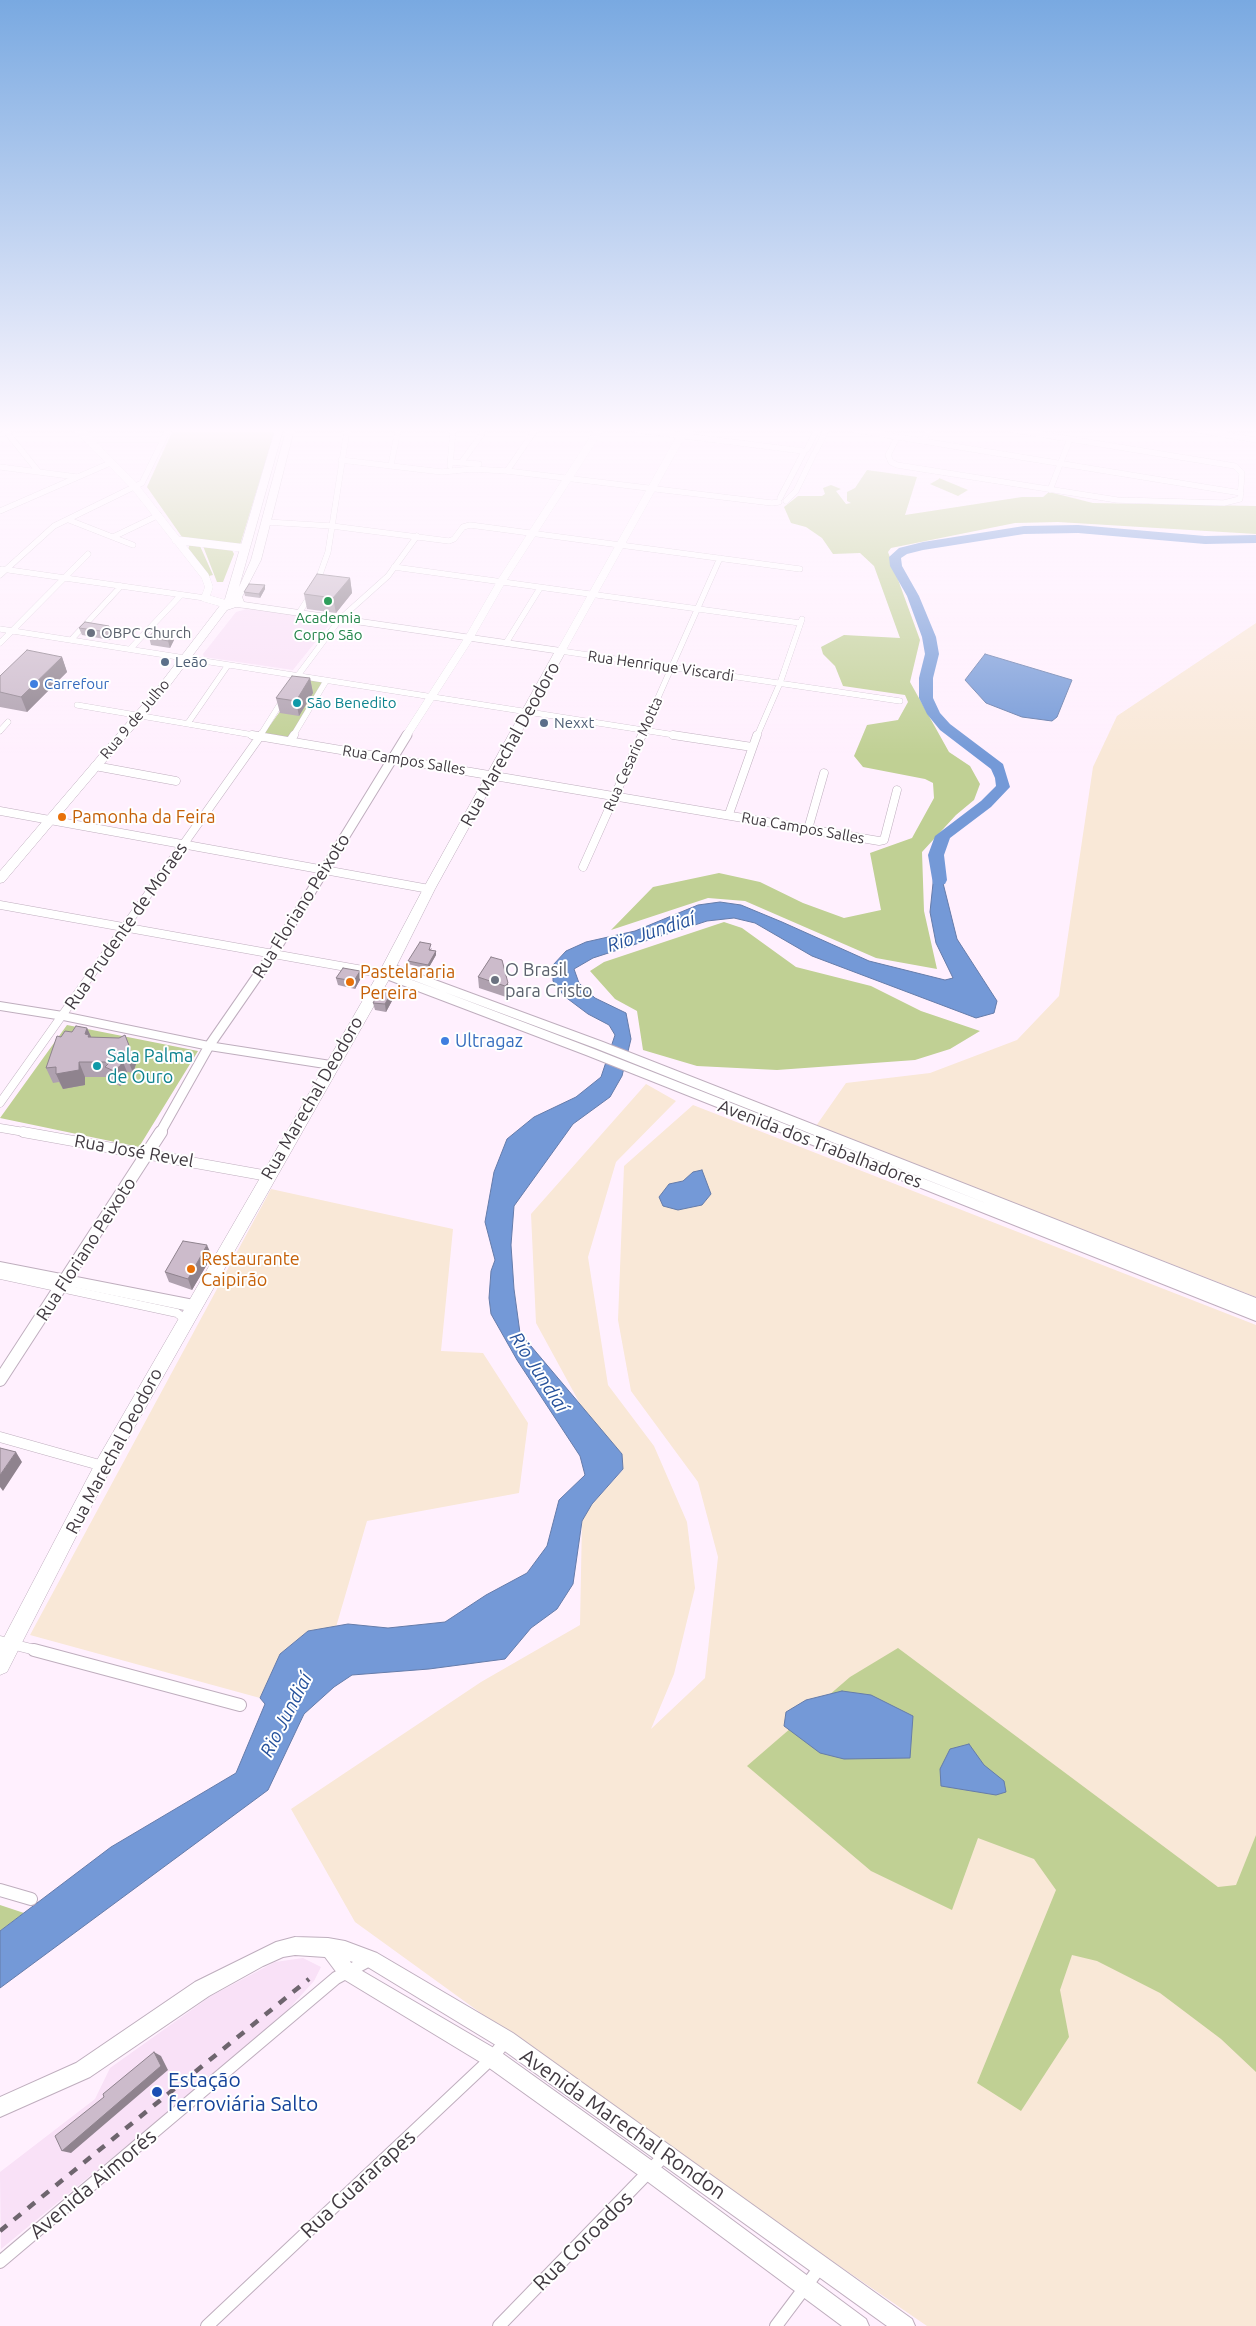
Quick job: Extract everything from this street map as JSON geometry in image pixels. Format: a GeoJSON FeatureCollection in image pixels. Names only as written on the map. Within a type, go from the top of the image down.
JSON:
{"type":"FeatureCollection","features":[{"type":"Feature","properties":{"kind":"main road","name":"Rua 9 de Julho"},"geometry":{"type":"LineString","coordinates":[[227,602],[246,539]]}},
{"type":"Feature","properties":{"kind":"main road","name":"Rua 9 de Julho"},"geometry":{"type":"LineString","coordinates":[[0,879],[139,715],[227,602],[249,578],[261,539]]}},
{"type":"Feature","properties":{"kind":"main road"},"geometry":{"type":"LineString","coordinates":[[243,548],[249,550],[252,554],[246,571],[249,578]]}},
{"type":"Feature","properties":{"kind":"main road"},"geometry":{"type":"LineString","coordinates":[[227,602],[238,602],[245,605]]}},
{"type":"Feature","properties":{"kind":"main road","name":"Rua Henrique Viscardi"},"geometry":{"type":"LineString","coordinates":[[227,602],[561,651]]}},
{"type":"Feature","properties":{"kind":"main road","name":"Rua Marechal Deodoro"},"geometry":{"type":"LineString","coordinates":[[0,1665],[6,1643],[103,1466],[387,970],[561,651]]}},
{"type":"Feature","properties":{"kind":"main road","name":"Avenida dos Trabalhadores"},"geometry":{"type":"LineString","coordinates":[[387,970],[594,1048],[1256,1315]]}},
{"type":"Feature","properties":{"kind":"main road"},"geometry":{"type":"LineString","coordinates":[[0,1006],[64,1016],[209,1046],[331,1065]]}},
{"type":"Feature","properties":{"kind":"main road","name":"Avenida dos Trabalhadores"},"geometry":{"type":"LineString","coordinates":[[647,1070],[1256,1304]]}},
{"type":"Feature","properties":{"kind":"main road"},"geometry":{"type":"LineString","coordinates":[[0,1266],[62,1284],[194,1306]]}},
{"type":"Feature","properties":{"kind":"main road","name":"Avenida Marechal Rondon"},"geometry":{"type":"LineString","coordinates":[[0,2107],[83,2070],[202,1989],[282,1948],[296,1946],[328,1947],[345,1950],[371,1959],[506,2040],[822,2265],[904,2326]]}},
{"type":"Feature","properties":{"kind":"main road","name":"Avenida Marechal Rondon"},"geometry":{"type":"LineString","coordinates":[[328,1947],[346,1970],[492,2058],[808,2286],[859,2326]]}},
{"type":"Feature","properties":{"kind":"street"},"geometry":{"type":"LineString","coordinates":[[2,571],[40,539]]}},
{"type":"Feature","properties":{"kind":"street"},"geometry":{"type":"LineString","coordinates":[[117,539],[133,545]]}},
{"type":"Feature","properties":{"kind":"street"},"geometry":{"type":"LineString","coordinates":[[299,613],[322,572],[329,539]]}},
{"type":"Feature","properties":{"kind":"street"},"geometry":{"type":"LineString","coordinates":[[292,683],[340,619],[388,576],[414,539]]}},
{"type":"Feature","properties":{"kind":"street"},"geometry":{"type":"LineString","coordinates":[[434,539],[453,539]]}},
{"type":"Feature","properties":{"kind":"street","name":"Rua Floriano Peixoto"},"geometry":{"type":"LineString","coordinates":[[0,1380],[149,1153],[209,1046],[274,952],[430,697],[469,638],[528,539]]}},
{"type":"Feature","properties":{"kind":"street"},"geometry":{"type":"LineString","coordinates":[[567,539],[800,569]]}},
{"type":"Feature","properties":{"kind":"street","name":"Rua Marechal Deodoro"},"geometry":{"type":"LineString","coordinates":[[561,651],[623,539]]}},
{"type":"Feature","properties":{"kind":"street"},"geometry":{"type":"LineString","coordinates":[[176,540],[243,548]]}},
{"type":"Feature","properties":{"kind":"street"},"geometry":{"type":"LineString","coordinates":[[176,540],[208,581],[209,587],[204,598]]}},
{"type":"Feature","properties":{"kind":"street"},"geometry":{"type":"LineString","coordinates":[[183,549],[189,544],[197,542]]}},
{"type":"Feature","properties":{"kind":"street"},"geometry":{"type":"LineString","coordinates":[[0,643],[88,554]]}},
{"type":"Feature","properties":{"kind":"street","name":"Rua Cesario Motta"},"geometry":{"type":"LineString","coordinates":[[583,867],[720,558]]}},
{"type":"Feature","properties":{"kind":"street"},"geometry":{"type":"LineString","coordinates":[[394,567],[592,595],[801,621],[780,683],[752,747],[729,814]]}},
{"type":"Feature","properties":{"kind":"street"},"geometry":{"type":"LineString","coordinates":[[2,571],[66,578],[227,602]]}},
{"type":"Feature","properties":{"kind":"street"},"geometry":{"type":"LineString","coordinates":[[71,640],[121,586]]}},
{"type":"Feature","properties":{"kind":"street"},"geometry":{"type":"LineString","coordinates":[[506,643],[540,588]]}},
{"type":"Feature","properties":{"kind":"street"},"geometry":{"type":"LineString","coordinates":[[131,648],[181,595]]}},
{"type":"Feature","properties":{"kind":"street"},"geometry":{"type":"LineString","coordinates":[[0,629],[131,648],[326,681],[752,747]]}},
{"type":"Feature","properties":{"kind":"street","name":"Rua Henrique Viscardi"},"geometry":{"type":"LineString","coordinates":[[561,651],[900,701]]}},
{"type":"Feature","properties":{"kind":"street"},"geometry":{"type":"LineString","coordinates":[[188,723],[228,665]]}},
{"type":"Feature","properties":{"kind":"street"},"geometry":{"type":"LineString","coordinates":[[290,741],[326,681]]}},
{"type":"Feature","properties":{"kind":"street","name":"Rua Prudente de Moraes"},"geometry":{"type":"LineString","coordinates":[[0,1103],[126,928],[260,736],[288,691]]}},
{"type":"Feature","properties":{"kind":"street","name":"Rua Campos Salles"},"geometry":{"type":"LineString","coordinates":[[77,705],[494,774],[879,841]]}},
{"type":"Feature","properties":{"kind":"street"},"geometry":{"type":"LineString","coordinates":[[0,731],[8,722]]}},
{"type":"Feature","properties":{"kind":"street"},"geometry":{"type":"LineString","coordinates":[[95,766],[176,781]]}},
{"type":"Feature","properties":{"kind":"street"},"geometry":{"type":"LineString","coordinates":[[808,829],[824,774]]}},
{"type":"Feature","properties":{"kind":"street"},"geometry":{"type":"LineString","coordinates":[[879,841],[884,840],[897,790]]}},
{"type":"Feature","properties":{"kind":"street"},"geometry":{"type":"LineString","coordinates":[[0,811],[324,869],[429,890]]}},
{"type":"Feature","properties":{"kind":"street"},"geometry":{"type":"LineString","coordinates":[[0,905],[126,928],[387,970]]}},
{"type":"Feature","properties":{"kind":"street","name":"Rua José Revel"},"geometry":{"type":"LineString","coordinates":[[0,1128],[149,1153],[268,1176]]}},
{"type":"Feature","properties":{"kind":"street"},"geometry":{"type":"LineString","coordinates":[[0,1275],[62,1284],[177,1313],[186,1320]]}},
{"type":"Feature","properties":{"kind":"street"},"geometry":{"type":"LineString","coordinates":[[0,1437],[84,1459],[103,1466]]}},
{"type":"Feature","properties":{"kind":"street"},"geometry":{"type":"LineString","coordinates":[[6,1643],[240,1705]]}},
{"type":"Feature","properties":{"kind":"street"},"geometry":{"type":"LineString","coordinates":[[0,1890],[31,1899]]}},
{"type":"Feature","properties":{"kind":"street","name":"Avenida Aimorés"},"geometry":{"type":"LineString","coordinates":[[0,2262],[346,1970],[371,1959]]}},
{"type":"Feature","properties":{"kind":"street","name":"Rua Guararapes"},"geometry":{"type":"LineString","coordinates":[[207,2326],[492,2058],[506,2040]]}},
{"type":"Feature","properties":{"kind":"street","name":"Rua Coroados"},"geometry":{"type":"LineString","coordinates":[[499,2326],[651,2172],[666,2154]]}},
{"type":"Feature","properties":{"kind":"street"},"geometry":{"type":"LineString","coordinates":[[776,2326],[822,2265]]}},
{"type":"Feature","properties":{"kind":"shaded area"},"geometry":{"type":"Polygon","coordinates":[[[247,609],[333,620],[293,670],[204,657],[203,654],[236,612],[247,609]]]}},
{"type":"Feature","properties":{"kind":"shaded area"},"geometry":{"type":"Polygon","coordinates":[[[1256,623],[1256,1297],[816,1126],[846,1083],[930,1073],[1017,1040],[1059,996],[1093,767],[1117,716],[1256,623]]]}},
{"type":"Feature","properties":{"kind":"shaded area"},"geometry":{"type":"Polygon","coordinates":[[[646,1084],[676,1101],[616,1162],[588,1257],[608,1385],[654,1446],[687,1522],[695,1588],[674,1674],[651,1729],[705,1678],[718,1557],[698,1482],[631,1391],[618,1320],[624,1166],[693,1105],[1256,1325],[1256,2326],[927,2326],[663,2145],[355,1922],[291,1809],[481,1682],[580,1625],[582,1521],[592,1504],[623,1470],[622,1454],[584,1411],[536,1323],[531,1214],[646,1084]]]}},
{"type":"Feature","properties":{"kind":"shaded area"},"geometry":{"type":"Polygon","coordinates":[[[271,1189],[453,1229],[441,1351],[483,1353],[528,1423],[519,1493],[367,1521],[336,1627],[308,1631],[280,1654],[260,1698],[30,1635],[271,1189]]]}},
{"type":"Feature","properties":{"kind":"shaded area"},"geometry":{"type":"Polygon","coordinates":[[[303,1958],[321,1967],[314,1981],[276,2023],[1,2249],[0,2172],[95,2099],[110,2068],[211,1996],[275,1962],[303,1958]]]}},
{"type":"Feature","properties":{"kind":"green space"},"geometry":{"type":"Polygon","coordinates":[[[193,539],[242,539],[240,545],[193,539]]]}},
{"type":"Feature","properties":{"kind":"green space"},"geometry":{"type":"Polygon","coordinates":[[[822,539],[938,539],[891,548],[888,552],[920,640],[910,682],[949,752],[970,766],[980,784],[974,800],[956,815],[922,852],[924,911],[937,969],[876,958],[745,901],[708,898],[611,930],[653,887],[719,873],[760,882],[803,903],[844,918],[881,910],[870,853],[912,838],[934,798],[933,783],[925,779],[863,767],[854,756],[867,725],[898,720],[908,702],[905,695],[843,686],[835,666],[823,654],[821,647],[844,635],[900,638],[874,566],[860,553],[833,554],[822,539]]]}},
{"type":"Feature","properties":{"kind":"green space"},"geometry":{"type":"Polygon","coordinates":[[[189,546],[200,546],[213,575],[209,576],[188,551],[189,546]]]}},
{"type":"Feature","properties":{"kind":"green space"},"geometry":{"type":"Polygon","coordinates":[[[203,546],[232,550],[234,554],[223,582],[217,582],[203,546]]]}},
{"type":"Feature","properties":{"kind":"green space"},"geometry":{"type":"Polygon","coordinates":[[[304,678],[326,681],[289,739],[263,735],[304,678]]]}},
{"type":"Feature","properties":{"kind":"green space"},"geometry":{"type":"Polygon","coordinates":[[[724,922],[742,928],[796,967],[871,986],[921,1011],[980,1031],[950,1049],[915,1060],[777,1070],[697,1066],[643,1050],[637,1011],[615,999],[590,971],[604,962],[724,922]]]}},
{"type":"Feature","properties":{"kind":"green space"},"geometry":{"type":"Polygon","coordinates":[[[67,1025],[198,1051],[139,1147],[0,1118],[67,1025]]]}},
{"type":"Feature","properties":{"kind":"green space"},"geometry":{"type":"Polygon","coordinates":[[[898,1648],[1218,1887],[1236,1885],[1256,1835],[1256,2072],[1221,2039],[1160,1993],[1097,1961],[1072,1955],[1060,1990],[1069,2037],[1021,2111],[977,2083],[1056,1890],[1034,1859],[978,1838],[952,1910],[871,1871],[747,1766],[850,1677],[898,1648]]]}},
{"type":"Feature","properties":{"kind":"green space"},"geometry":{"type":"Polygon","coordinates":[[[0,1905],[24,1913],[0,1931],[0,1905]]]}},
{"type":"Feature","properties":{"kind":"water"},"geometry":{"type":"Polygon","coordinates":[[[985,654],[1072,680],[1057,717],[1052,721],[1022,717],[986,703],[965,680],[985,654]]]}},
{"type":"Feature","properties":{"kind":"water"},"geometry":{"type":"Polygon","coordinates":[[[936,855],[957,939],[997,1001],[994,1013],[976,1018],[812,956],[755,923],[734,918],[707,921],[593,958],[574,969],[579,983],[595,998],[626,1013],[631,1039],[622,1076],[610,1097],[573,1124],[514,1206],[511,1245],[520,1333],[622,1454],[623,1469],[592,1504],[582,1521],[573,1584],[557,1609],[531,1628],[505,1659],[429,1669],[352,1675],[334,1687],[304,1714],[268,1790],[0,1988],[0,1931],[111,1847],[236,1773],[265,1704],[260,1698],[280,1654],[308,1631],[348,1624],[388,1628],[445,1622],[486,1595],[527,1573],[547,1546],[559,1500],[585,1475],[580,1456],[517,1360],[491,1314],[489,1298],[491,1271],[495,1260],[485,1222],[494,1172],[507,1139],[534,1117],[576,1097],[601,1077],[615,1035],[609,1025],[588,1014],[564,996],[553,981],[553,965],[566,951],[586,942],[635,931],[698,905],[720,902],[741,905],[869,961],[945,980],[953,978],[936,943],[930,912],[936,855]]]}},
{"type":"Feature","properties":{"kind":"water"},"geometry":{"type":"Polygon","coordinates":[[[702,1170],[711,1194],[702,1205],[678,1210],[663,1206],[659,1197],[669,1184],[683,1181],[693,1172],[702,1170]]]}},
{"type":"Feature","properties":{"kind":"water"},"geometry":{"type":"Polygon","coordinates":[[[842,1691],[871,1695],[913,1716],[910,1758],[844,1759],[820,1753],[784,1726],[786,1712],[806,1700],[842,1691]]]}},
{"type":"Feature","properties":{"kind":"water"},"geometry":{"type":"Polygon","coordinates":[[[969,1744],[984,1765],[1004,1781],[1006,1792],[996,1795],[941,1786],[940,1769],[950,1749],[969,1744]]]}},
{"type":"Feature","properties":{"kind":"building"},"geometry":{"type":"Polygon","coordinates":[[[317,574],[350,578],[333,598],[304,594],[317,574]]]}},
{"type":"Feature","properties":{"kind":"building"},"geometry":{"type":"Polygon","coordinates":[[[249,584],[265,585],[259,594],[244,592],[249,584]]]}},
{"type":"Feature","properties":{"kind":"building"},"geometry":{"type":"Polygon","coordinates":[[[85,622],[109,626],[108,632],[79,628],[85,622]]]}},
{"type":"Feature","properties":{"kind":"building"},"geometry":{"type":"Polygon","coordinates":[[[155,630],[172,633],[168,641],[149,637],[155,630]]]}},
{"type":"Feature","properties":{"kind":"building"},"geometry":{"type":"Polygon","coordinates":[[[27,650],[62,657],[21,697],[0,692],[0,676],[27,650]]]}},
{"type":"Feature","properties":{"kind":"building"},"geometry":{"type":"Polygon","coordinates":[[[292,676],[310,678],[296,701],[276,698],[292,676]]]}},
{"type":"Feature","properties":{"kind":"building"},"geometry":{"type":"Polygon","coordinates":[[[420,942],[431,944],[429,950],[436,951],[428,965],[408,961],[420,942]]]}},
{"type":"Feature","properties":{"kind":"building"},"geometry":{"type":"Polygon","coordinates":[[[491,957],[502,960],[508,983],[505,986],[478,977],[491,957]]]}},
{"type":"Feature","properties":{"kind":"building"},"geometry":{"type":"Polygon","coordinates":[[[343,968],[360,971],[354,981],[336,978],[343,968]]]}},
{"type":"Feature","properties":{"kind":"building"},"geometry":{"type":"Polygon","coordinates":[[[380,990],[392,991],[385,1004],[373,1003],[380,990]]]}},
{"type":"Feature","properties":{"kind":"building"},"geometry":{"type":"Polygon","coordinates":[[[76,1026],[87,1028],[85,1034],[89,1035],[88,1037],[119,1038],[125,1035],[130,1048],[127,1057],[121,1057],[121,1065],[114,1071],[105,1067],[110,1062],[79,1062],[79,1070],[56,1074],[56,1067],[46,1068],[57,1036],[61,1037],[65,1031],[72,1032],[76,1026]]]}},
{"type":"Feature","properties":{"kind":"building"},"geometry":{"type":"Polygon","coordinates":[[[183,1241],[207,1245],[188,1279],[165,1272],[183,1241]]]}},
{"type":"Feature","properties":{"kind":"building"},"geometry":{"type":"Polygon","coordinates":[[[0,1448],[16,1452],[0,1475],[0,1448]]]}},
{"type":"Feature","properties":{"kind":"building"},"geometry":{"type":"Polygon","coordinates":[[[154,2052],[161,2066],[62,2151],[55,2136],[104,2097],[103,2094],[154,2052]]]}},
{"type":"Feature","properties":{"kind":"waterway","name":"Rio Jundiaí"},"geometry":{"type":"LineString","coordinates":[[939,880],[936,855],[943,836],[986,804],[1003,787],[1002,778],[998,767],[945,727],[934,714],[926,698],[926,678],[932,654],[929,637],[913,596],[896,566],[895,557],[903,551],[923,546],[970,539]]}},
{"type":"Feature","properties":{"kind":"waterway","name":"Rio Jundiaí"},"geometry":{"type":"LineString","coordinates":[[1188,539],[1256,539]]}},
{"type":"Feature","properties":{"kind":"railway"},"geometry":{"type":"LineString","coordinates":[[0,2231],[309,1979]]}},
{"type":"Feature","properties":{"kind":"place","name":"Academia Corpo São"},"geometry":{"type":"Point","coordinates":[328,601]}},
{"type":"Feature","properties":{"kind":"place","name":"OBPC Church"},"geometry":{"type":"Point","coordinates":[91,633]}},
{"type":"Feature","properties":{"kind":"place","name":"Leão"},"geometry":{"type":"Point","coordinates":[165,662]}},
{"type":"Feature","properties":{"kind":"place","name":"Carrefour"},"geometry":{"type":"Point","coordinates":[34,684]}},
{"type":"Feature","properties":{"kind":"place","name":"São Benedito"},"geometry":{"type":"Point","coordinates":[297,703]}},
{"type":"Feature","properties":{"kind":"place","name":"Nexxt"},"geometry":{"type":"Point","coordinates":[544,723]}},
{"type":"Feature","properties":{"kind":"place","name":"Pamonha da Feira"},"geometry":{"type":"Point","coordinates":[62,817]}},
{"type":"Feature","properties":{"kind":"place","name":"O Brasil para Cristo"},"geometry":{"type":"Point","coordinates":[495,980]}},
{"type":"Feature","properties":{"kind":"place","name":"Pastelararia Pereira"},"geometry":{"type":"Point","coordinates":[350,982]}},
{"type":"Feature","properties":{"kind":"place","name":"Ultragaz"},"geometry":{"type":"Point","coordinates":[445,1041]}},
{"type":"Feature","properties":{"kind":"place","name":"Sala Palma de Ouro"},"geometry":{"type":"Point","coordinates":[97,1066]}},
{"type":"Feature","properties":{"kind":"place","name":"Restaurante Caipirão"},"geometry":{"type":"Point","coordinates":[191,1269]}},
{"type":"Feature","properties":{"kind":"place","name":"Estação ferroviária Salto"},"geometry":{"type":"Point","coordinates":[157,2092]}}]}
